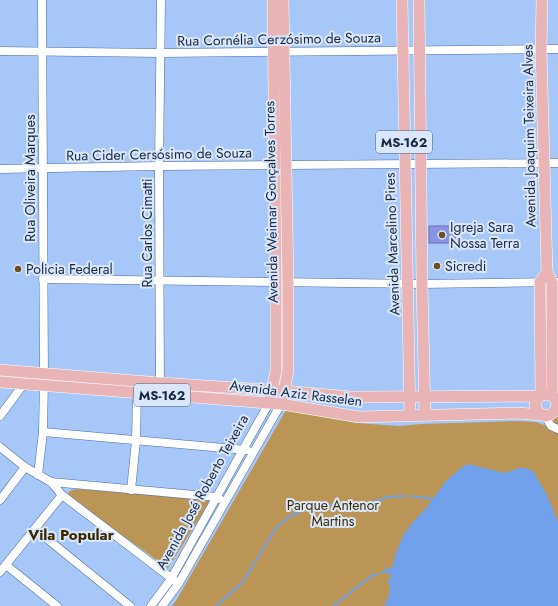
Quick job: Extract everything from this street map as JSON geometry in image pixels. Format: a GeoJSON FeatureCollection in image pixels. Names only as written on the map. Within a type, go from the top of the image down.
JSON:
{"type":"FeatureCollection","features":[{"type":"Feature","properties":{"kind":"main road","name":"Avenida Weimar Gonçalves Torres"},"geometry":{"type":"LineString","coordinates":[[273,0],[279,52]]}},
{"type":"Feature","properties":{"kind":"main road","name":"Avenida Weimar Gonçalves Torres"},"geometry":{"type":"LineString","coordinates":[[272,390],[276,371],[276,282],[280,165],[279,52],[283,0]]}},
{"type":"Feature","properties":{"kind":"main road","name":"Avenida Marcelino Pires"},"geometry":{"type":"LineString","coordinates":[[402,0],[410,416]]}},
{"type":"Feature","properties":{"kind":"main road","name":"Avenida Marcelino Pires"},"geometry":{"type":"LineString","coordinates":[[419,0],[425,415]]}},
{"type":"Feature","properties":{"kind":"main road","name":"Avenida Joaquim Teixeira Alves"},"geometry":{"type":"LineString","coordinates":[[542,0],[541,49],[544,163],[552,278],[549,397]]}},
{"type":"Feature","properties":{"kind":"main road","name":"Avenida Weimar Gonçalves Torres"},"geometry":{"type":"LineString","coordinates":[[280,165],[288,282],[288,370],[285,391],[281,404]]}},
{"type":"Feature","properties":{"kind":"main road"},"geometry":{"type":"LineString","coordinates":[[549,397],[537,398],[535,406],[538,412],[543,415],[552,413],[555,410],[556,403],[549,397],[540,295],[540,282],[552,278]]}},
{"type":"Feature","properties":{"kind":"main road"},"geometry":{"type":"LineString","coordinates":[[540,295],[552,295]]}},
{"type":"Feature","properties":{"kind":"main road","name":"Avenida Aziz Rasselen"},"geometry":{"type":"LineString","coordinates":[[0,370],[137,393],[160,389],[272,390],[351,397],[549,397]]}},
{"type":"Feature","properties":{"kind":"main road","name":"Avenida Aziz Rasselen"},"geometry":{"type":"LineString","coordinates":[[0,382],[24,384],[41,378],[160,389],[269,402],[359,416],[518,413],[543,415]]}},
{"type":"Feature","properties":{"kind":"main road","name":"Avenida José Roberto Teixeira"},"geometry":{"type":"LineString","coordinates":[[269,402],[272,390]]}},
{"type":"Feature","properties":{"kind":"street","name":"Rua Oliveira Marques"},"geometry":{"type":"LineString","coordinates":[[38,475],[43,432],[41,378],[43,279],[42,0]]}},
{"type":"Feature","properties":{"kind":"street","name":"Rua Carlos Cimatti"},"geometry":{"type":"LineString","coordinates":[[160,389],[159,166],[161,0]]}},
{"type":"Feature","properties":{"kind":"street","name":"Rua Cornélia Cerzósimo de Souza"},"geometry":{"type":"LineString","coordinates":[[0,51],[161,54],[558,49]]}},
{"type":"Feature","properties":{"kind":"street","name":"Rua Cider Cersósimo de Souza"},"geometry":{"type":"LineString","coordinates":[[0,169],[159,166],[558,163]]}},
{"type":"Feature","properties":{"kind":"street"},"geometry":{"type":"LineString","coordinates":[[43,279],[408,284],[540,282]]}},
{"type":"Feature","properties":{"kind":"street"},"geometry":{"type":"LineString","coordinates":[[0,416],[24,384],[41,378]]}},
{"type":"Feature","properties":{"kind":"street"},"geometry":{"type":"LineString","coordinates":[[131,490],[136,441],[137,393]]}},
{"type":"Feature","properties":{"kind":"street","name":"Avenida José Roberto Teixeira"},"geometry":{"type":"LineString","coordinates":[[152,606],[171,579],[269,402]]}},
{"type":"Feature","properties":{"kind":"street","name":"Avenida José Roberto Teixeira"},"geometry":{"type":"LineString","coordinates":[[162,606],[179,584],[281,404]]}},
{"type":"Feature","properties":{"kind":"street"},"geometry":{"type":"LineString","coordinates":[[543,415],[551,426],[558,429]]}},
{"type":"Feature","properties":{"kind":"street"},"geometry":{"type":"LineString","coordinates":[[43,432],[136,441],[243,448],[254,452]]}},
{"type":"Feature","properties":{"kind":"street"},"geometry":{"type":"LineString","coordinates":[[0,447],[25,467],[51,482],[62,495],[179,584]]}},
{"type":"Feature","properties":{"kind":"street"},"geometry":{"type":"LineString","coordinates":[[0,500],[25,467]]}},
{"type":"Feature","properties":{"kind":"street"},"geometry":{"type":"LineString","coordinates":[[51,482],[217,497],[225,502]]}},
{"type":"Feature","properties":{"kind":"street"},"geometry":{"type":"LineString","coordinates":[[0,572],[62,495]]}},
{"type":"Feature","properties":{"kind":"street"},"geometry":{"type":"LineString","coordinates":[[35,529],[130,606]]}},
{"type":"Feature","properties":{"kind":"street"},"geometry":{"type":"LineString","coordinates":[[6,565],[58,606]]}},
{"type":"Feature","properties":{"kind":"green space","name":"Parque Antenor Martins"},"geometry":{"type":"Polygon","coordinates":[[[286,410],[357,423],[399,426],[515,421],[536,422],[550,427],[554,426],[554,422],[551,420],[558,415],[558,606],[172,606],[286,410]]]}},
{"type":"Feature","properties":{"kind":"green space"},"geometry":{"type":"Polygon","coordinates":[[[79,489],[211,500],[168,568],[70,498],[68,494],[70,491],[79,489]]]}},
{"type":"Feature","properties":{"kind":"water"},"geometry":{"type":"Polygon","coordinates":[[[468,464],[505,473],[519,468],[526,468],[533,471],[547,495],[558,522],[558,606],[384,606],[389,596],[390,584],[387,582],[391,575],[386,572],[384,567],[390,569],[392,568],[396,553],[404,534],[427,507],[446,481],[468,464]]]}},
{"type":"Feature","properties":{"kind":"building","name":"Igreja Sara Nossa Terra"},"geometry":{"type":"Polygon","coordinates":[[[429,226],[455,226],[455,243],[429,243],[429,226]]]}},
{"type":"Feature","properties":{"kind":"waterway"},"geometry":{"type":"LineString","coordinates":[[306,509],[317,505],[357,505],[374,502],[388,497],[406,496]]}},
{"type":"Feature","properties":{"kind":"waterway"},"geometry":{"type":"LineString","coordinates":[[411,496],[433,499]]}},
{"type":"Feature","properties":{"kind":"waterway"},"geometry":{"type":"LineString","coordinates":[[216,606],[242,583],[276,528],[289,517],[301,511]]}},
{"type":"Feature","properties":{"kind":"waterway"},"geometry":{"type":"LineString","coordinates":[[382,573],[386,572]]}},
{"type":"Feature","properties":{"kind":"waterway"},"geometry":{"type":"LineString","coordinates":[[333,606],[373,575],[378,574]]}},
{"type":"Feature","properties":{"kind":"place","name":"Igreja Sara Nossa Terra"},"geometry":{"type":"Point","coordinates":[442,235]}},
{"type":"Feature","properties":{"kind":"place","name":"Sicredi"},"geometry":{"type":"Point","coordinates":[437,266]}},
{"type":"Feature","properties":{"kind":"place","name":"Policia Federal"},"geometry":{"type":"Point","coordinates":[18,269]}},
{"type":"Feature","properties":{"kind":"district","name":"Vila Popular"},"geometry":{"type":"Point","coordinates":[71,535]}}]}
